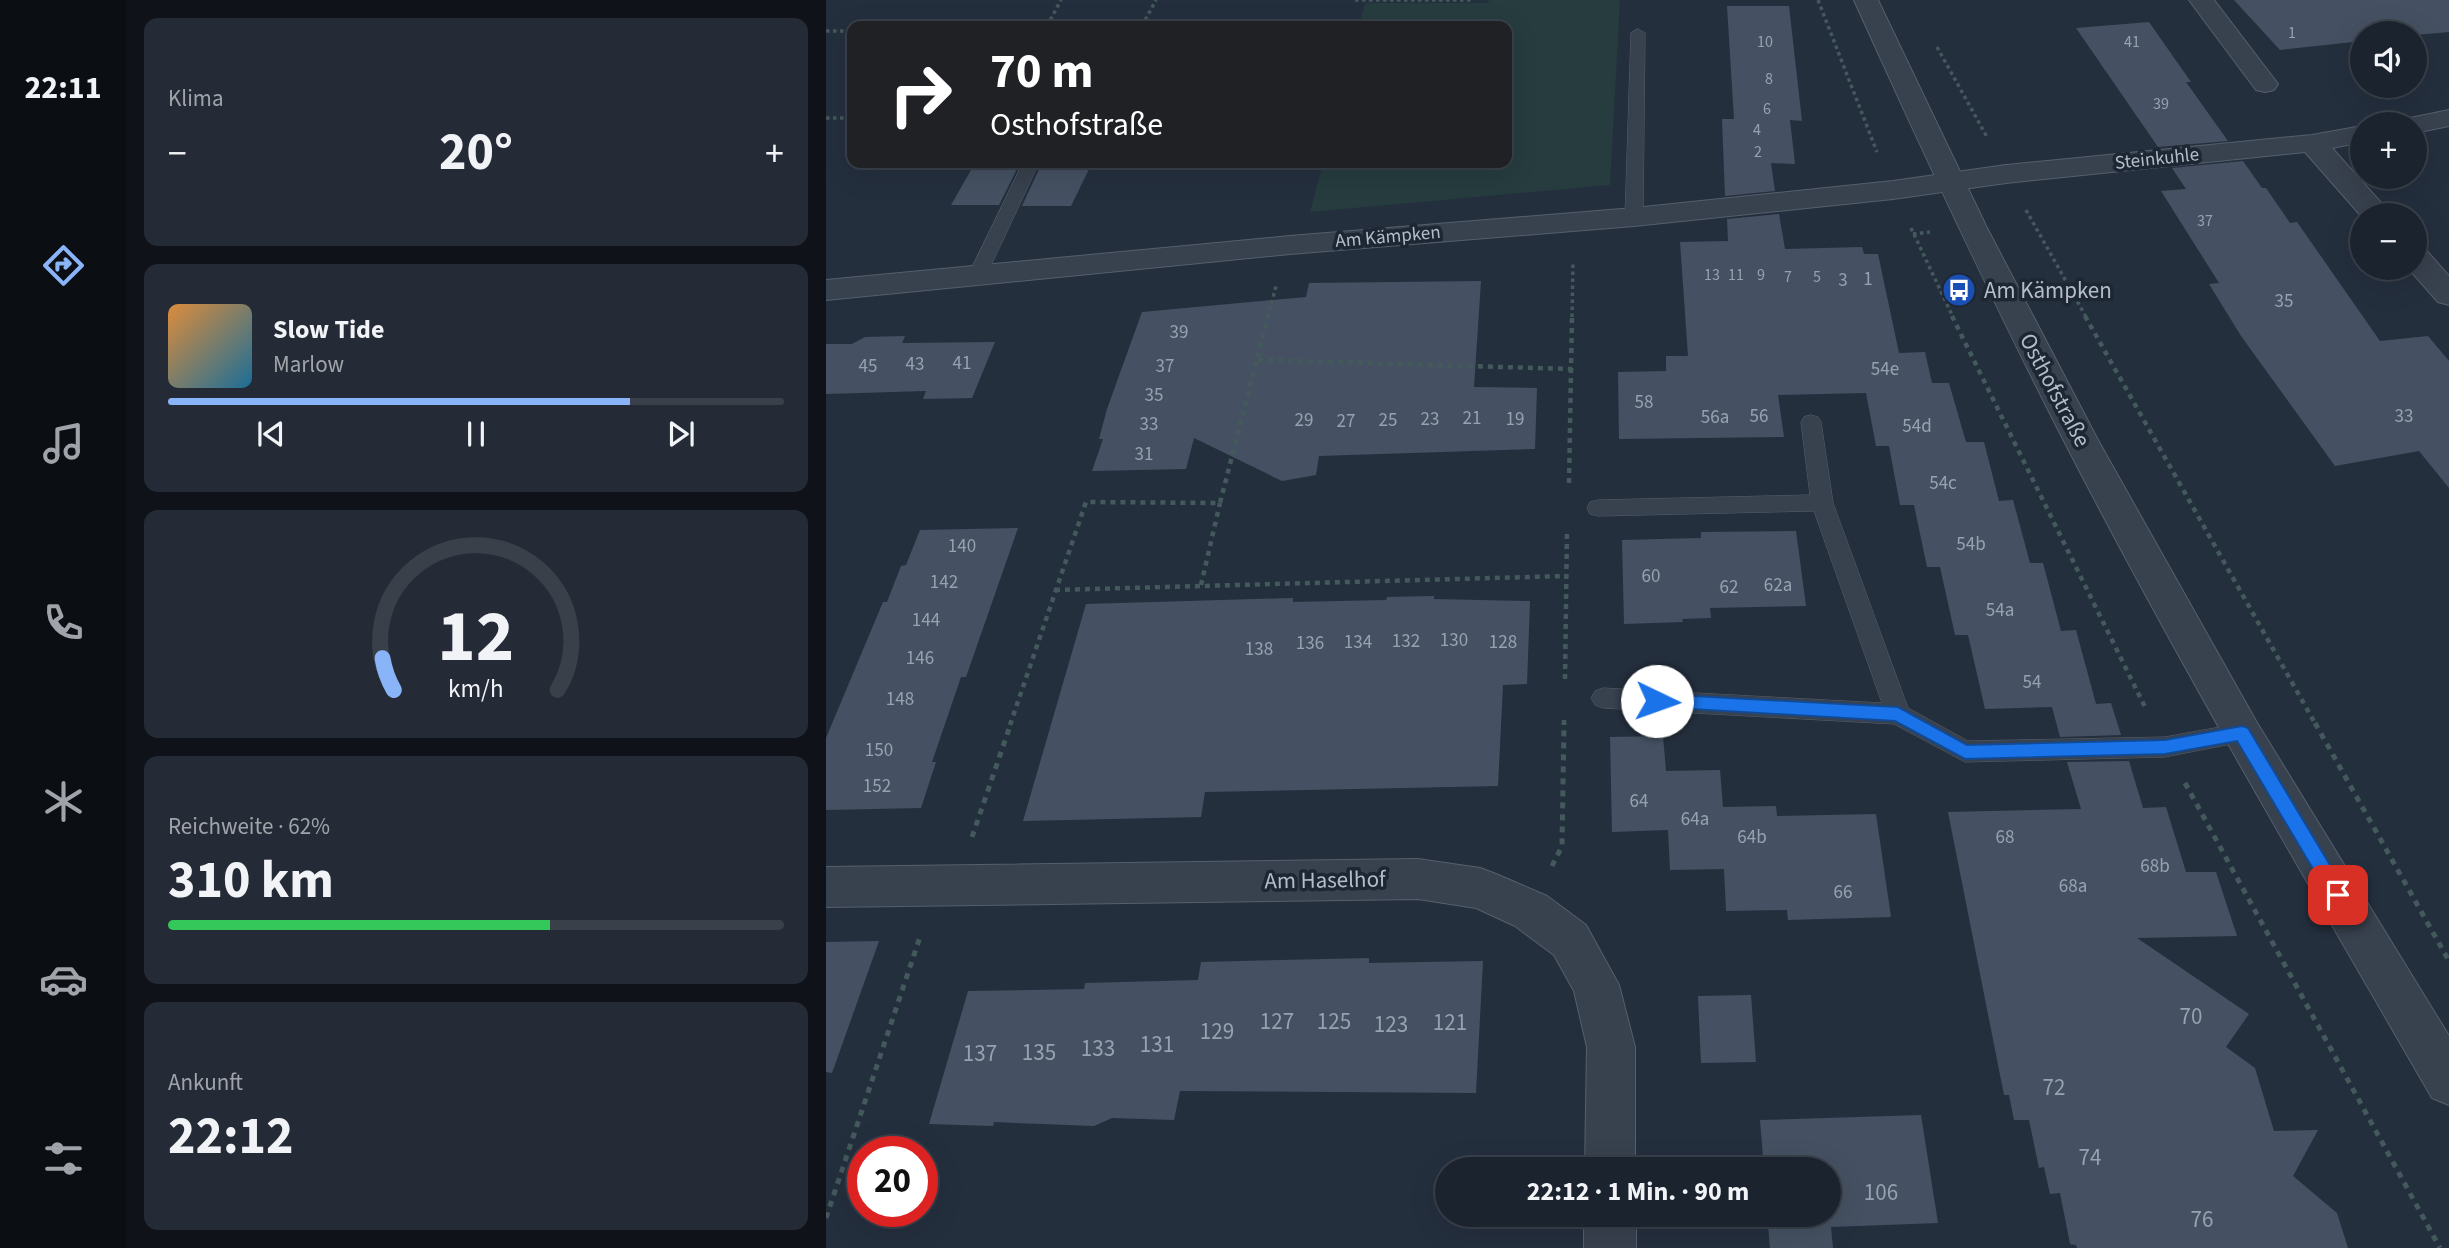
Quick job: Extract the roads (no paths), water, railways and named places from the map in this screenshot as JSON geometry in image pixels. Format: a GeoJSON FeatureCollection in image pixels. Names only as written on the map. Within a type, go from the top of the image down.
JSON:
{"type":"FeatureCollection","features":[{"type":"Feature","properties":{"kind":"street","name":"Osthofstraße"},"geometry":{"type":"LineString","coordinates":[[1866,0],[1950,182],[2082,442],[2242,733],[2449,1081]]}},
{"type":"Feature","properties":{"kind":"street"},"geometry":{"type":"LineString","coordinates":[[2201,0],[2265,85]]}},
{"type":"Feature","properties":{"kind":"street"},"geometry":{"type":"LineString","coordinates":[[2427,123],[2449,118]]}},
{"type":"Feature","properties":{"kind":"street","name":"Steinkuhle"},"geometry":{"type":"LineString","coordinates":[[1950,182],[2006,174],[2312,144],[2350,136]]}},
{"type":"Feature","properties":{"kind":"street"},"geometry":{"type":"LineString","coordinates":[[2312,144],[2366,203]]}},
{"type":"Feature","properties":{"kind":"street","name":"Am Kämpken"},"geometry":{"type":"LineString","coordinates":[[826,290],[1290,245],[1634,217],[1950,182]]}},
{"type":"Feature","properties":{"kind":"street"},"geometry":{"type":"LineString","coordinates":[[2427,270],[2449,295]]}},
{"type":"Feature","properties":{"kind":"street","name":"Am Haselhof"},"geometry":{"type":"LineString","coordinates":[[826,887],[1419,879],[1479,888],[1531,911],[1570,940],[1596,985],[1611,1047],[1610,1157]]}},
{"type":"Feature","properties":{"kind":"street"},"geometry":{"type":"LineString","coordinates":[[1609,1248],[1610,1227]]}},
{"type":"Feature","properties":{"kind":"lane"},"geometry":{"type":"LineString","coordinates":[[1634,217],[1639,33]]}},
{"type":"Feature","properties":{"kind":"lane"},"geometry":{"type":"LineString","coordinates":[[978,274],[1029,168]]}},
{"type":"Feature","properties":{"kind":"lane"},"geometry":{"type":"LineString","coordinates":[[1811,422],[1822,503],[1898,714]]}},
{"type":"Feature","properties":{"kind":"lane"},"geometry":{"type":"LineString","coordinates":[[1598,508],[1822,503]]}},
{"type":"Feature","properties":{"kind":"lane"},"geometry":{"type":"LineString","coordinates":[[1603,698],[1898,714],[1965,752],[2165,747],[2242,733]]}},
{"type":"Feature","properties":{"kind":"place","name":"Am Kämpken"},"geometry":{"type":"Point","coordinates":[1959,290]}}]}
